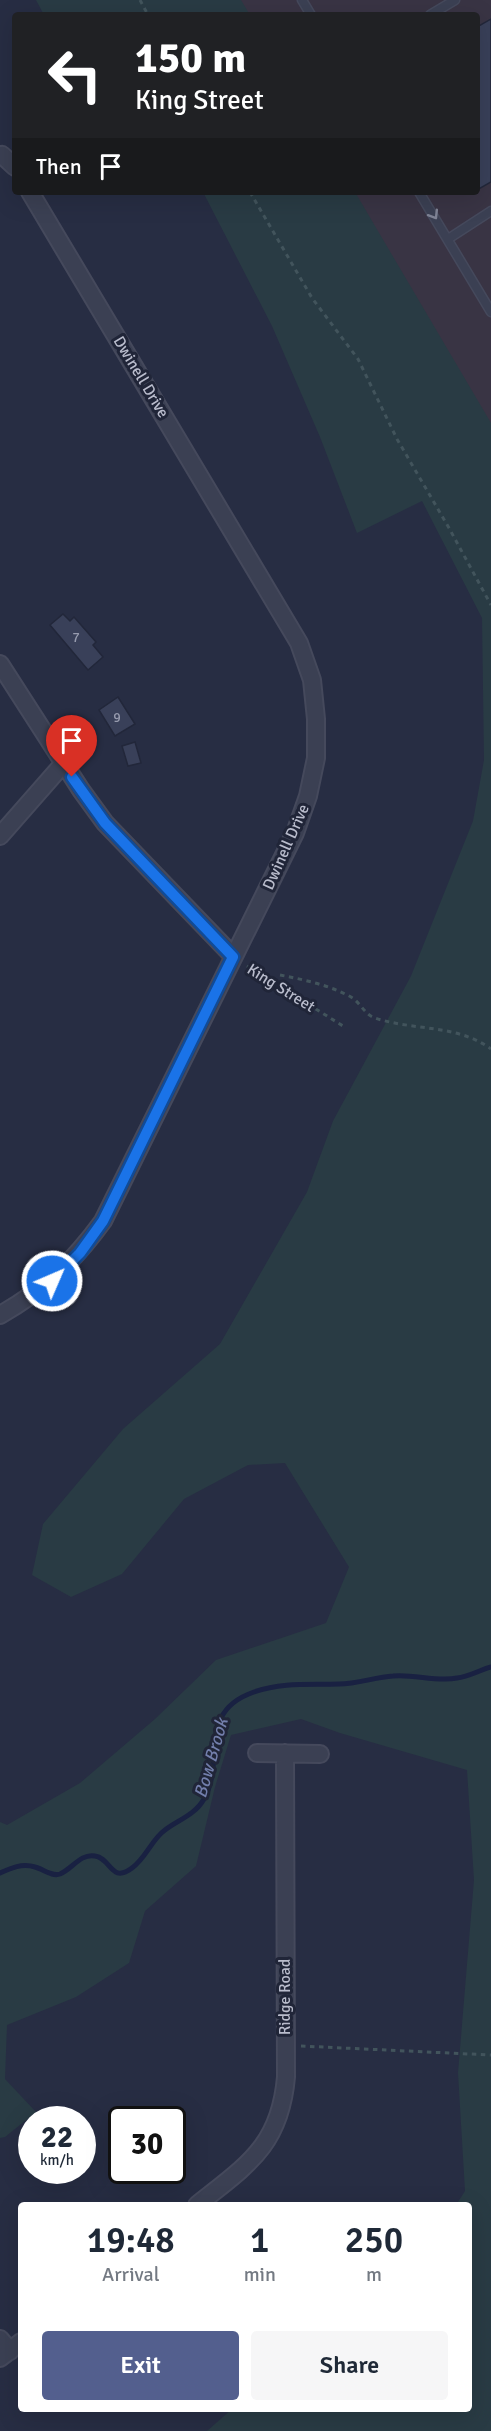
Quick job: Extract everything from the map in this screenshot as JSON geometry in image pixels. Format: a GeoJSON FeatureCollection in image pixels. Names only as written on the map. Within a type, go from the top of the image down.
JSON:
{"type":"FeatureCollection","features":[{"type":"Feature","properties":{"kind":"street","name":"Dwinell Drive"},"geometry":{"type":"LineString","coordinates":[[0,1315],[21,1304],[52,1281],[80,1253],[103,1221],[295,833],[309,796],[316,758],[316,719],[312,680],[299,643],[32,195]]}},
{"type":"Feature","properties":{"kind":"street","name":"King Street"},"geometry":{"type":"LineString","coordinates":[[0,664],[105,823],[233,957]]}},
{"type":"Feature","properties":{"kind":"street"},"geometry":{"type":"LineString","coordinates":[[0,836],[64,763]]}},
{"type":"Feature","properties":{"kind":"street"},"geometry":{"type":"LineString","coordinates":[[256,1753],[320,1754]]}},
{"type":"Feature","properties":{"kind":"street","name":"Ridge Road"},"geometry":{"type":"LineString","coordinates":[[200,2202],[248,2164],[264,2147],[278,2120],[285,2090],[285,1753]]}},
{"type":"Feature","properties":{"kind":"lane"},"geometry":{"type":"LineString","coordinates":[[435,12],[455,0]]}},
{"type":"Feature","properties":{"kind":"lane"},"geometry":{"type":"LineString","coordinates":[[421,195],[491,312]]}},
{"type":"Feature","properties":{"kind":"lane"},"geometry":{"type":"LineString","coordinates":[[448,239],[491,212]]}},
{"type":"Feature","properties":{"kind":"path"},"geometry":{"type":"LineString","coordinates":[[252,195],[312,298],[358,359],[397,439],[491,605]]}},
{"type":"Feature","properties":{"kind":"path","name":"King Street"},"geometry":{"type":"LineString","coordinates":[[233,957],[343,1026]]}},
{"type":"Feature","properties":{"kind":"path"},"geometry":{"type":"LineString","coordinates":[[280,975],[316,982],[353,998],[372,1017],[409,1027],[449,1030],[480,1040],[491,1049]]}},
{"type":"Feature","properties":{"kind":"path"},"geometry":{"type":"LineString","coordinates":[[285,2045],[491,2055]]}},
{"type":"Feature","properties":{"kind":"shaded area"},"geometry":{"type":"Polygon","coordinates":[[[36,0],[241,0],[248,12],[42,12],[36,0]]]}},
{"type":"Feature","properties":{"kind":"shaded area"},"geometry":{"type":"Polygon","coordinates":[[[148,0],[491,0],[491,593],[263,195],[480,195],[480,12],[155,12],[148,0]]]}},
{"type":"Feature","properties":{"kind":"shaded area"},"geometry":{"type":"Polygon","coordinates":[[[205,195],[357,195],[491,423],[491,2431],[207,2431],[229,2412],[472,2412],[472,2202],[458,2202],[465,2191],[458,2073],[474,1880],[467,1770],[340,1733],[301,1719],[231,1735],[215,1787],[196,1866],[145,1911],[129,1963],[76,1997],[7,2025],[5,2079],[30,2106],[18,2106],[18,2127],[5,2137],[0,2138],[0,1822],[7,1825],[80,1783],[155,1719],[216,1660],[326,1623],[349,1567],[285,1463],[248,1465],[184,1499],[122,1574],[71,1597],[32,1575],[43,1524],[123,1429],[220,1344],[307,1192],[333,1121],[411,976],[473,821],[484,760],[482,618],[422,501],[357,533],[320,437],[272,326],[205,195]]]}},
{"type":"Feature","properties":{"kind":"building"},"geometry":{"type":"Polygon","coordinates":[[[491,19],[491,182],[480,188],[480,25],[491,19]]]}},
{"type":"Feature","properties":{"kind":"building"},"geometry":{"type":"Polygon","coordinates":[[[63,614],[70,621],[74,617],[96,642],[93,645],[103,657],[88,670],[50,625],[63,614]]]}},
{"type":"Feature","properties":{"kind":"building"},"geometry":{"type":"Polygon","coordinates":[[[118,697],[135,724],[115,736],[99,710],[118,697]]]}},
{"type":"Feature","properties":{"kind":"building"},"geometry":{"type":"Polygon","coordinates":[[[135,742],[141,763],[128,766],[122,746],[135,742]]]}},
{"type":"Feature","properties":{"kind":"waterway","name":"Bow Brook"},"geometry":{"type":"LineString","coordinates":[[0,1873],[26,1866],[57,1875],[81,1859],[90,1856],[105,1861],[115,1872],[125,1872],[132,1868],[160,1834],[200,1805],[210,1784],[218,1724],[225,1712],[236,1701],[254,1692],[286,1685],[346,1684],[393,1676],[449,1679],[491,1667]]}},
{"type":"Feature","properties":{"kind":"route"},"geometry":{"type":"LineString","coordinates":[[52,1281],[80,1253],[103,1221],[233,957],[105,823],[72,777]]}}]}
